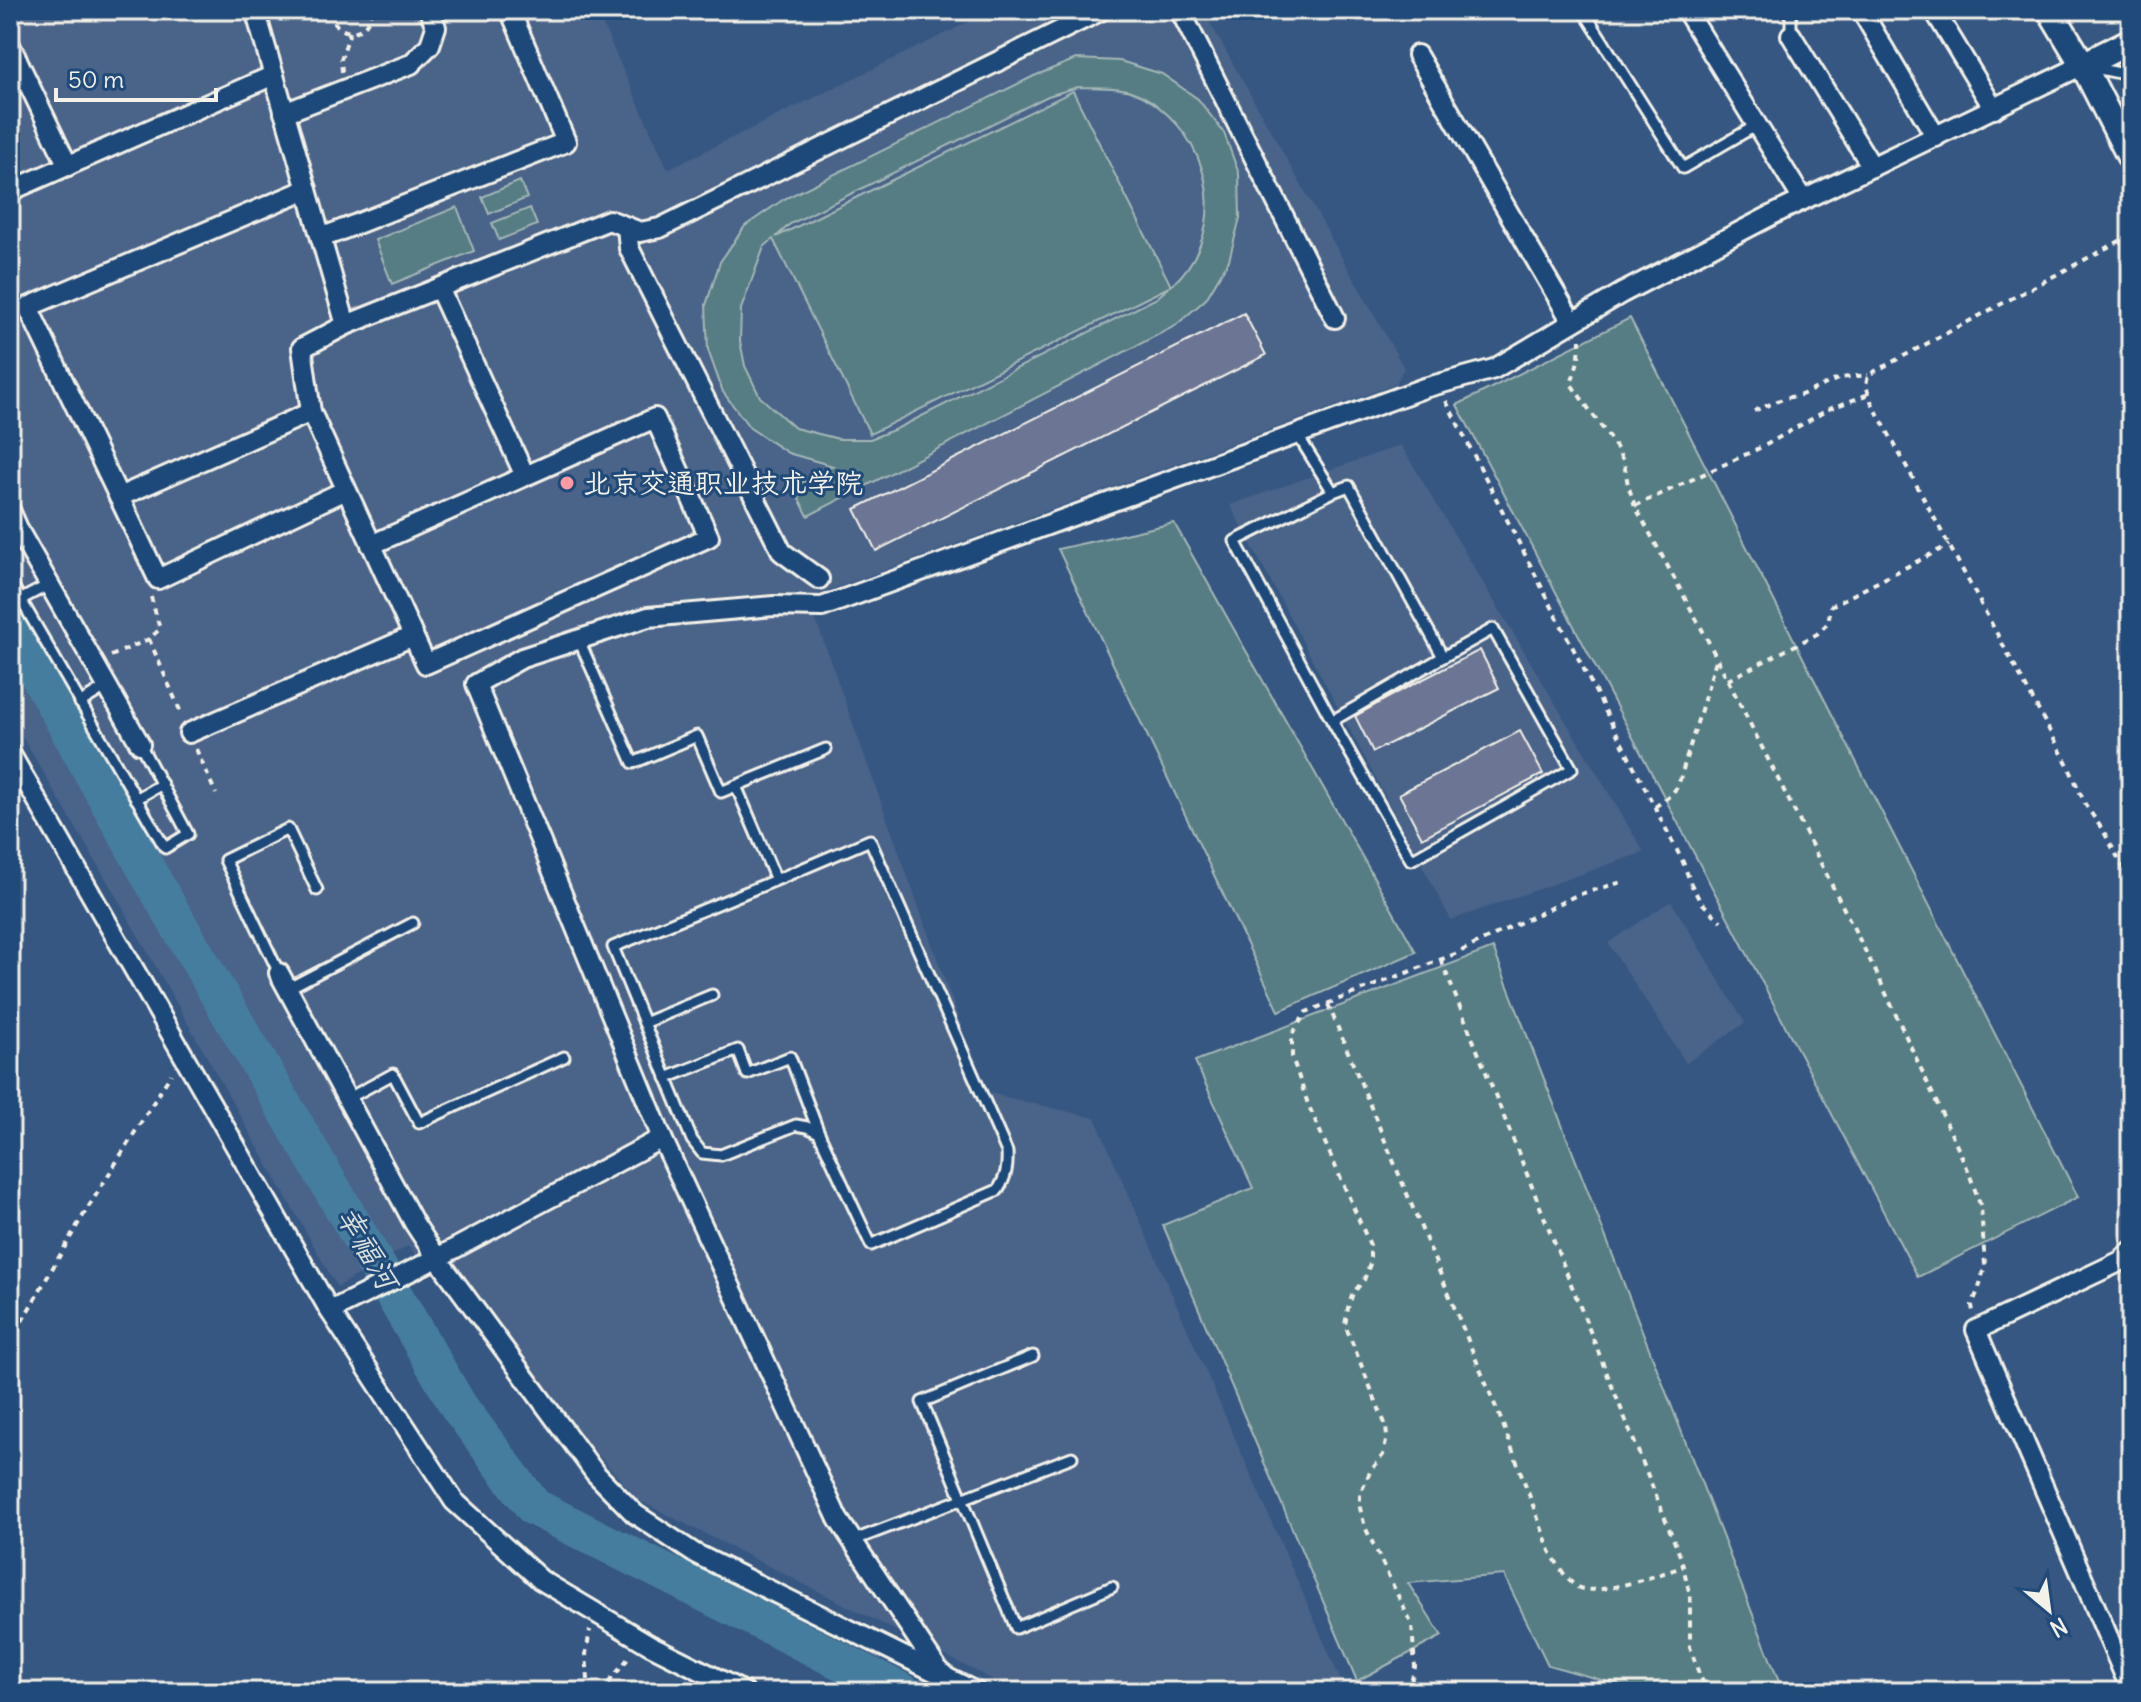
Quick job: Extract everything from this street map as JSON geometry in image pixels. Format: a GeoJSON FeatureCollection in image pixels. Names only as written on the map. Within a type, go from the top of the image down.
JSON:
{"type":"FeatureCollection","features":[{"type":"Feature","properties":{"kind":"street"},"geometry":{"type":"LineString","coordinates":[[255,10],[346,325]]}},
{"type":"Feature","properties":{"kind":"street"},"geometry":{"type":"LineString","coordinates":[[284,113],[411,64],[430,45],[436,27],[429,10]]}},
{"type":"Feature","properties":{"kind":"street"},"geometry":{"type":"LineString","coordinates":[[321,238],[566,142],[510,10]]}},
{"type":"Feature","properties":{"kind":"street"},"geometry":{"type":"LineString","coordinates":[[371,545],[655,418],[709,537],[426,664],[371,545],[311,412],[302,348],[346,325],[609,220],[640,232],[660,228],[1102,10]]}},
{"type":"Feature","properties":{"kind":"street"},"geometry":{"type":"LineString","coordinates":[[1180,10],[1335,318]]}},
{"type":"Feature","properties":{"kind":"street"},"geometry":{"type":"LineString","coordinates":[[1686,10],[1803,200]]}},
{"type":"Feature","properties":{"kind":"street"},"geometry":{"type":"LineString","coordinates":[[1861,10],[1936,137]]}},
{"type":"Feature","properties":{"kind":"street"},"geometry":{"type":"LineString","coordinates":[[1934,10],[1994,109]]}},
{"type":"Feature","properties":{"kind":"street"},"geometry":{"type":"LineString","coordinates":[[2050,10],[2083,65],[2131,159]]}},
{"type":"Feature","properties":{"kind":"street"},"geometry":{"type":"LineString","coordinates":[[1791,35],[1872,167]]}},
{"type":"Feature","properties":{"kind":"street"},"geometry":{"type":"LineString","coordinates":[[948,1679],[937,1668],[831,1505],[662,1138],[476,684],[522,658],[648,617],[774,606],[822,607],[1437,384],[1494,369],[1622,293],[1803,200],[2131,41]]}},
{"type":"Feature","properties":{"kind":"street"},"geometry":{"type":"LineString","coordinates":[[10,45],[68,166]]}},
{"type":"Feature","properties":{"kind":"street"},"geometry":{"type":"LineString","coordinates":[[1417,55],[1572,322]]}},
{"type":"Feature","properties":{"kind":"street"},"geometry":{"type":"LineString","coordinates":[[10,191],[274,75]]}},
{"type":"Feature","properties":{"kind":"street"},"geometry":{"type":"LineString","coordinates":[[307,189],[28,307],[158,579],[346,490]]}},
{"type":"Feature","properties":{"kind":"street"},"geometry":{"type":"LineString","coordinates":[[627,227],[629,248],[782,552],[819,579]]}},
{"type":"Feature","properties":{"kind":"street"},"geometry":{"type":"LineString","coordinates":[[439,288],[525,476]]}},
{"type":"Feature","properties":{"kind":"street"},"geometry":{"type":"LineString","coordinates":[[119,497],[311,412]]}},
{"type":"Feature","properties":{"kind":"street"},"geometry":{"type":"LineString","coordinates":[[10,510],[20,533],[140,744]]}},
{"type":"Feature","properties":{"kind":"street"},"geometry":{"type":"LineString","coordinates":[[189,733],[413,636]]}},
{"type":"Feature","properties":{"kind":"street"},"geometry":{"type":"LineString","coordinates":[[10,753],[330,1311],[454,1501],[541,1580],[642,1641],[744,1692]]}},
{"type":"Feature","properties":{"kind":"street"},"geometry":{"type":"LineString","coordinates":[[283,981],[414,1223],[595,1473],[635,1514],[694,1553],[976,1692]]}},
{"type":"Feature","properties":{"kind":"street"},"geometry":{"type":"LineString","coordinates":[[330,1311],[414,1270],[662,1138]]}},
{"type":"Feature","properties":{"kind":"street"},"geometry":{"type":"LineString","coordinates":[[2131,1251],[2121,1261],[1976,1330],[2131,1690]]}},
{"type":"Feature","properties":{"kind":"lane"},"geometry":{"type":"LineString","coordinates":[[1583,10],[1683,168],[1757,125]]}},
{"type":"Feature","properties":{"kind":"lane"},"geometry":{"type":"LineString","coordinates":[[1787,10],[1791,16],[1791,35]]}},
{"type":"Feature","properties":{"kind":"lane"},"geometry":{"type":"LineString","coordinates":[[2083,65],[2129,75],[2131,79]]}},
{"type":"Feature","properties":{"kind":"lane"},"geometry":{"type":"LineString","coordinates":[[10,315],[28,307]]}},
{"type":"Feature","properties":{"kind":"lane"},"geometry":{"type":"LineString","coordinates":[[1297,434],[1333,492]]}},
{"type":"Feature","properties":{"kind":"lane"},"geometry":{"type":"LineString","coordinates":[[1332,721],[1493,629],[1572,769],[1411,860],[1332,721],[1235,541],[1349,486],[1443,657]]}},
{"type":"Feature","properties":{"kind":"lane"},"geometry":{"type":"LineString","coordinates":[[10,581],[165,848],[188,834],[140,744]]}},
{"type":"Feature","properties":{"kind":"lane"},"geometry":{"type":"LineString","coordinates":[[20,600],[50,584]]}},
{"type":"Feature","properties":{"kind":"lane"},"geometry":{"type":"LineString","coordinates":[[579,640],[633,763],[697,736],[721,792],[826,749]]}},
{"type":"Feature","properties":{"kind":"lane"},"geometry":{"type":"LineString","coordinates":[[80,703],[107,686]]}},
{"type":"Feature","properties":{"kind":"lane"},"geometry":{"type":"LineString","coordinates":[[136,799],[162,784]]}},
{"type":"Feature","properties":{"kind":"lane"},"geometry":{"type":"LineString","coordinates":[[736,786],[776,880]]}},
{"type":"Feature","properties":{"kind":"lane"},"geometry":{"type":"LineString","coordinates":[[317,890],[288,829],[225,860],[283,981],[413,923]]}},
{"type":"Feature","properties":{"kind":"lane"},"geometry":{"type":"LineString","coordinates":[[666,1078],[738,1050],[747,1074],[790,1057],[819,1133],[871,1245],[998,1190],[1008,1166],[1007,1152],[870,840],[613,947],[666,1078],[692,1140],[702,1153],[721,1155],[796,1125],[819,1133]]}},
{"type":"Feature","properties":{"kind":"lane"},"geometry":{"type":"LineString","coordinates":[[644,1023],[712,995]]}},
{"type":"Feature","properties":{"kind":"lane"},"geometry":{"type":"LineString","coordinates":[[347,1099],[393,1074],[419,1123],[564,1057]]}},
{"type":"Feature","properties":{"kind":"lane"},"geometry":{"type":"LineString","coordinates":[[1033,1356],[922,1402],[1016,1628],[1112,1587]]}},
{"type":"Feature","properties":{"kind":"lane"},"geometry":{"type":"LineString","coordinates":[[852,1541],[1072,1457]]}},
{"type":"Feature","properties":{"kind":"path"},"geometry":{"type":"LineString","coordinates":[[331,10],[335,25],[350,32],[366,26],[371,10]]}},
{"type":"Feature","properties":{"kind":"path"},"geometry":{"type":"LineString","coordinates":[[342,91],[341,59],[350,32]]}},
{"type":"Feature","properties":{"kind":"path"},"geometry":{"type":"LineString","coordinates":[[1754,411],[1840,378],[1868,375],[2131,235]]}},
{"type":"Feature","properties":{"kind":"path"},"geometry":{"type":"LineString","coordinates":[[1572,322],[1580,337],[1579,358],[1571,384],[1624,463],[1635,506],[1717,657],[1876,972],[1968,1170],[1981,1207],[1985,1265],[1972,1305],[1976,1330]]}},
{"type":"Feature","properties":{"kind":"path"},"geometry":{"type":"LineString","coordinates":[[1868,375],[1866,385],[1871,401],[2067,763],[2085,804],[2131,882]]}},
{"type":"Feature","properties":{"kind":"path"},"geometry":{"type":"LineString","coordinates":[[1437,384],[1683,862],[1691,884],[1700,901],[1721,921]]}},
{"type":"Feature","properties":{"kind":"path"},"geometry":{"type":"LineString","coordinates":[[1635,506],[1764,446],[1829,409],[1869,394]]}},
{"type":"Feature","properties":{"kind":"path"},"geometry":{"type":"LineString","coordinates":[[1728,680],[1817,634],[1828,623],[1831,606],[1949,545]]}},
{"type":"Feature","properties":{"kind":"path"},"geometry":{"type":"LineString","coordinates":[[95,664],[149,639],[160,629],[151,595],[158,579]]}},
{"type":"Feature","properties":{"kind":"path"},"geometry":{"type":"LineString","coordinates":[[149,639],[216,794]]}},
{"type":"Feature","properties":{"kind":"path"},"geometry":{"type":"LineString","coordinates":[[1655,807],[1678,786],[1717,657]]}},
{"type":"Feature","properties":{"kind":"path"},"geometry":{"type":"LineString","coordinates":[[1408,1692],[1415,1667],[1412,1625],[1365,1527],[1360,1508],[1360,1494],[1370,1472],[1383,1455],[1387,1437],[1386,1426],[1345,1325],[1353,1293],[1364,1280],[1370,1264],[1370,1245],[1308,1104],[1292,1057],[1292,1035],[1306,1012],[1441,960],[1577,895],[1622,882]]}},
{"type":"Feature","properties":{"kind":"path"},"geometry":{"type":"LineString","coordinates":[[1441,960],[1670,1529],[1690,1595],[1690,1647],[1708,1692]]}},
{"type":"Feature","properties":{"kind":"path"},"geometry":{"type":"LineString","coordinates":[[1328,1004],[1502,1422],[1550,1551],[1561,1570],[1582,1589],[1610,1589],[1683,1567]]}},
{"type":"Feature","properties":{"kind":"path"},"geometry":{"type":"LineString","coordinates":[[10,1342],[78,1224],[183,1055]]}},
{"type":"Feature","properties":{"kind":"path"},"geometry":{"type":"LineString","coordinates":[[589,1692],[586,1654],[594,1612]]}},
{"type":"Feature","properties":{"kind":"path"},"geometry":{"type":"LineString","coordinates":[[601,1692],[642,1641]]}},
{"type":"Feature","properties":{"kind":"shaded area"},"geometry":{"type":"Polygon","coordinates":[[[10,10],[596,10],[668,169],[993,10],[1203,10],[1404,368],[1396,384],[808,598],[985,1092],[1095,1118],[1346,1692],[1031,1692],[1011,1689],[640,1501],[408,1246],[337,1287],[113,891],[10,716],[10,10]]]}},
{"type":"Feature","properties":{"kind":"shaded area"},"geometry":{"type":"Polygon","coordinates":[[[1401,445],[1644,852],[1451,920],[1230,505],[1401,445]]]}},
{"type":"Feature","properties":{"kind":"shaded area"},"geometry":{"type":"Polygon","coordinates":[[[1671,901],[1745,1023],[1686,1063],[1608,943],[1671,901]]]}},
{"type":"Feature","properties":{"kind":"green space"},"geometry":{"type":"Polygon","coordinates":[[[1076,59],[1120,61],[1162,74],[1198,99],[1224,133],[1239,174],[1240,218],[1229,260],[1206,299],[1175,326],[808,516],[793,487],[833,466],[788,453],[750,428],[723,392],[708,350],[706,305],[720,262],[745,226],[784,199],[1034,76],[1076,59]],[[1078,87],[1048,96],[790,224],[776,237],[1073,91],[1171,286],[1188,267],[1206,224],[1208,201],[1197,156],[1169,116],[1143,96],[1120,89],[1078,87]],[[773,239],[764,247],[741,309],[740,341],[745,366],[760,397],[795,428],[839,439],[870,439],[896,429],[1157,298],[1169,287],[870,434],[773,239]]]}},
{"type":"Feature","properties":{"kind":"green space"},"geometry":{"type":"Polygon","coordinates":[[[520,181],[527,198],[489,214],[482,197],[520,181]]]}},
{"type":"Feature","properties":{"kind":"green space"},"geometry":{"type":"Polygon","coordinates":[[[457,207],[474,251],[392,284],[375,240],[457,207]]]}},
{"type":"Feature","properties":{"kind":"green space"},"geometry":{"type":"Polygon","coordinates":[[[530,208],[537,225],[499,240],[492,223],[530,208]]]}},
{"type":"Feature","properties":{"kind":"green space"},"geometry":{"type":"Polygon","coordinates":[[[1630,318],[2078,1197],[1918,1277],[1457,405],[1630,318]]]}},
{"type":"Feature","properties":{"kind":"green space"},"geometry":{"type":"Polygon","coordinates":[[[1174,523],[1416,952],[1279,1011],[1058,549],[1174,523]]]}},
{"type":"Feature","properties":{"kind":"green space"},"geometry":{"type":"Polygon","coordinates":[[[1493,948],[1783,1692],[1644,1692],[1548,1665],[1504,1575],[1408,1583],[1442,1636],[1357,1681],[1163,1225],[1253,1188],[1195,1061],[1493,948]]]}},
{"type":"Feature","properties":{"kind":"building"},"geometry":{"type":"Polygon","coordinates":[[[1244,313],[1266,355],[876,551],[855,509],[1244,313]]]}},
{"type":"Feature","properties":{"kind":"building"},"geometry":{"type":"Polygon","coordinates":[[[1480,650],[1499,688],[1373,752],[1355,716],[1480,650]]]}},
{"type":"Feature","properties":{"kind":"building"},"geometry":{"type":"Polygon","coordinates":[[[1520,731],[1543,774],[1422,838],[1399,794],[1520,731]]]}},
{"type":"Feature","properties":{"kind":"waterway","name":"幸福河"},"geometry":{"type":"LineString","coordinates":[[10,623],[150,876],[459,1407],[534,1507],[902,1692]]}},
{"type":"Feature","properties":{"kind":"place","name":"北京交通职业技术学院"},"geometry":{"type":"Point","coordinates":[567,483]}}]}
